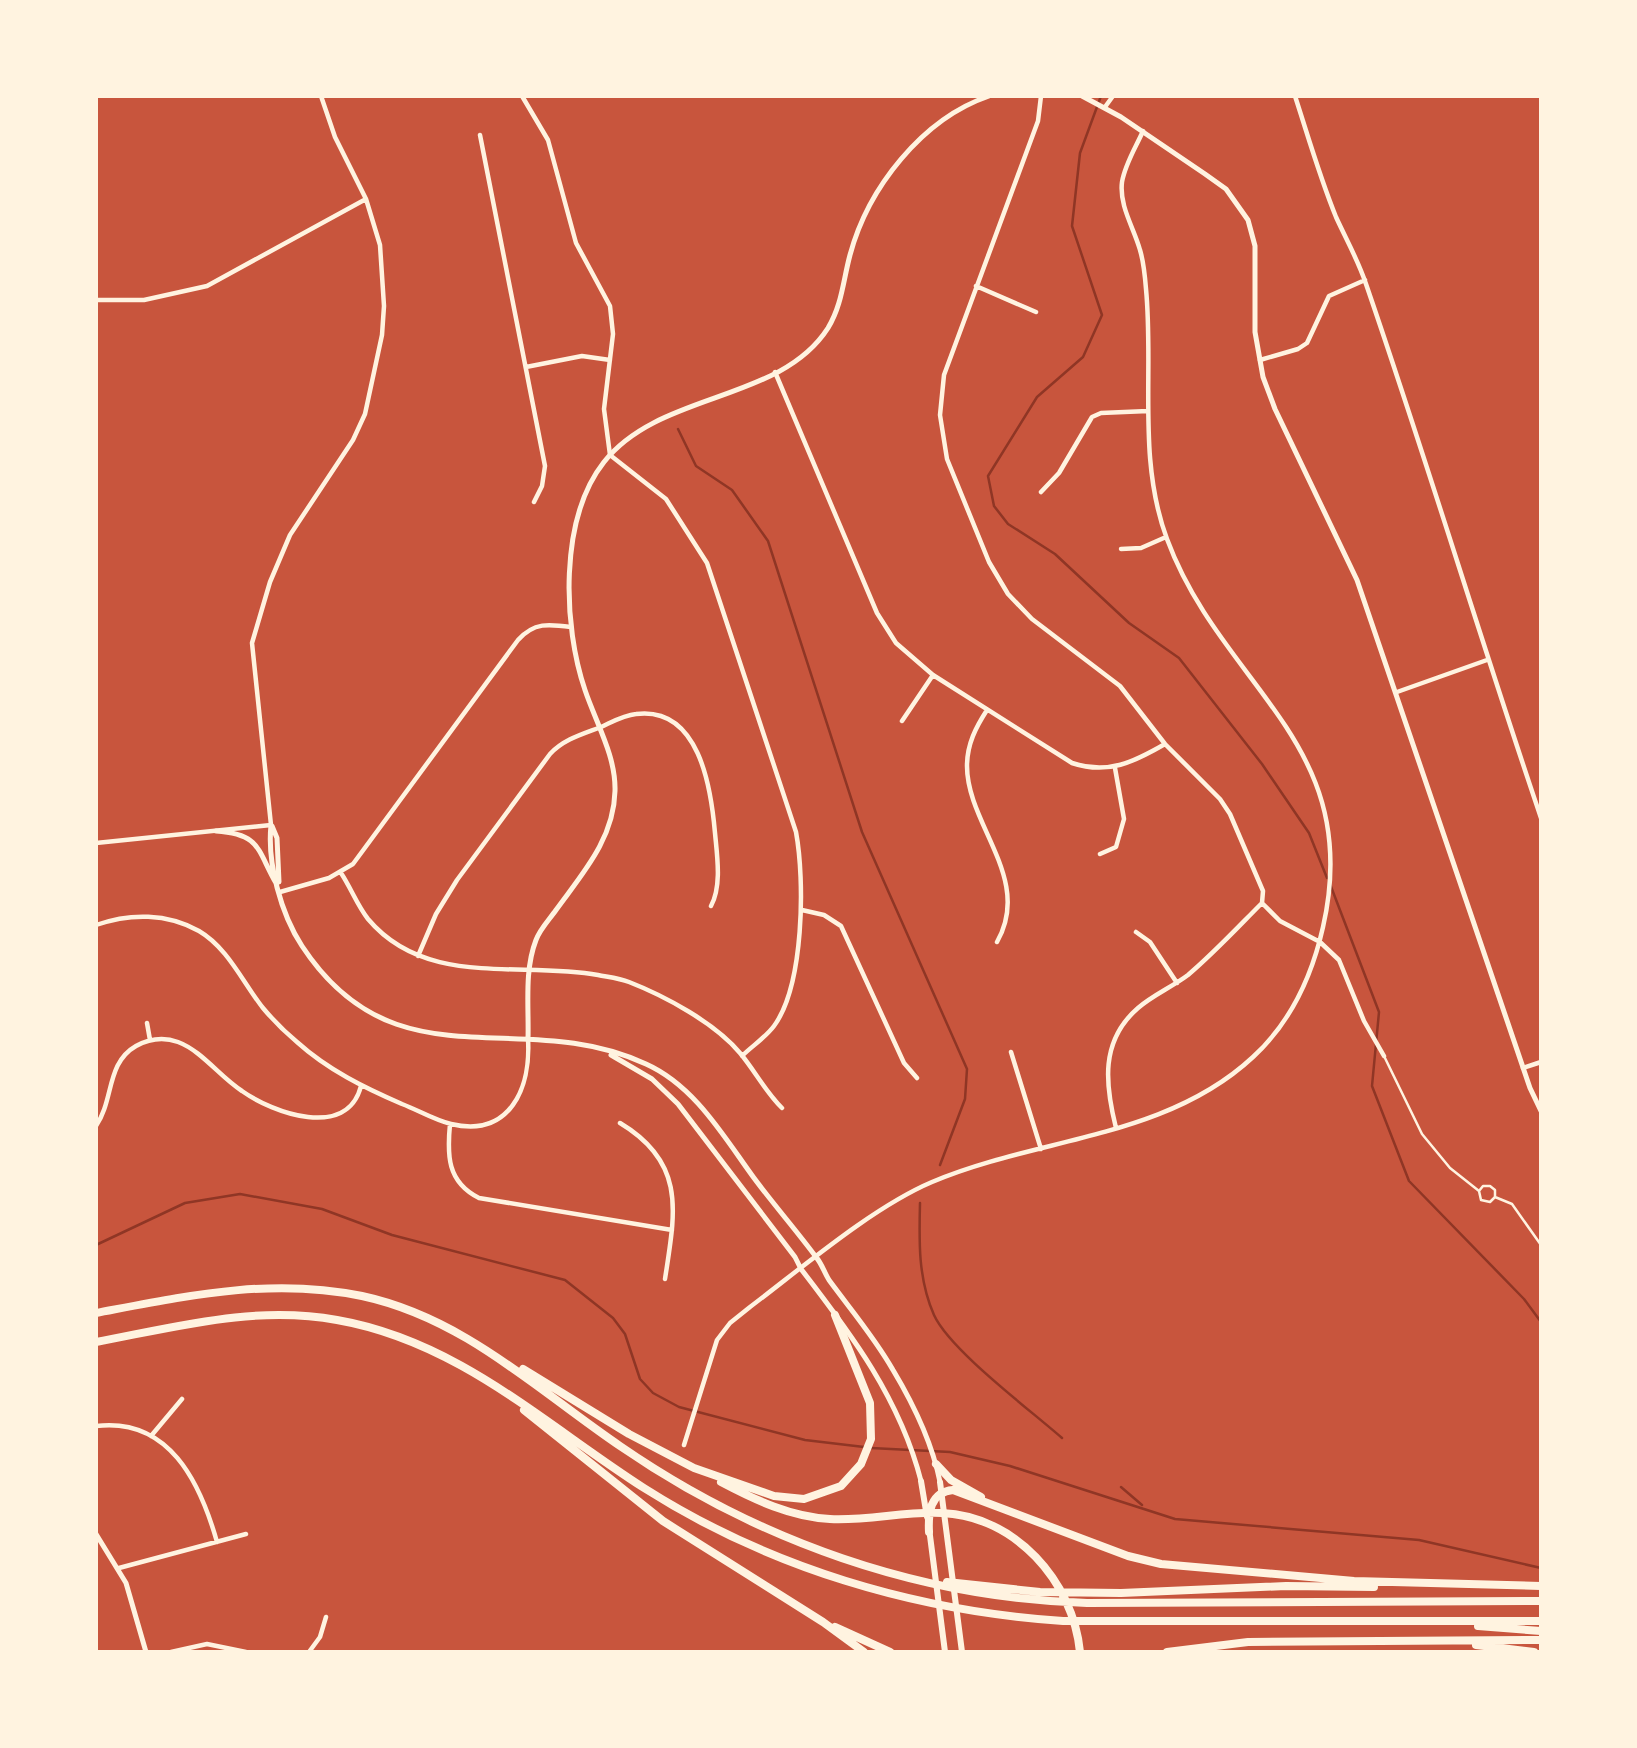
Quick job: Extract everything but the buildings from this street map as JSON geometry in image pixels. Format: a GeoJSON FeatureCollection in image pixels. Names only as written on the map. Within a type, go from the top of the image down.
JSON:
{"type":"FeatureCollection","features":[{"type":"Feature","properties":{"kind":"highway"},"geometry":{"type":"LineString","coordinates":[[96,1313],[223,1290],[302,1288],[364,1297],[394,1305],[468,1338],[629,1434],[742,1493],[799,1515],[830,1520],[956,1514],[983,1522],[1019,1541],[1049,1572],[1065,1597],[1080,1652]]}},
{"type":"Feature","properties":{"kind":"highway"},"geometry":{"type":"LineString","coordinates":[[96,1342],[229,1317],[292,1314],[337,1320],[396,1334],[439,1352],[481,1375],[619,1472],[700,1521],[783,1559],[887,1593],[990,1614],[1063,1621],[1541,1621]]}},
{"type":"Feature","properties":{"kind":"highway"},"geometry":{"type":"LineString","coordinates":[[694,1468],[765,1493],[794,1499],[824,1494],[841,1486],[852,1475],[868,1448],[872,1421],[865,1388],[835,1315]]}},
{"type":"Feature","properties":{"kind":"highway"},"geometry":{"type":"LineString","coordinates":[[468,1338],[618,1445],[711,1502],[823,1552],[926,1580],[996,1595],[1087,1603],[1541,1601]]}},
{"type":"Feature","properties":{"kind":"highway"},"geometry":{"type":"LineString","coordinates":[[481,1375],[663,1521],[823,1622],[864,1652]]}},
{"type":"Feature","properties":{"kind":"highway"},"geometry":{"type":"LineString","coordinates":[[936,1465],[951,1480],[987,1500]]}},
{"type":"Feature","properties":{"kind":"highway"},"geometry":{"type":"LineString","coordinates":[[929,1532],[929,1511],[941,1493],[953,1490],[987,1500],[1107,1549],[1136,1558],[1177,1566],[1426,1585]]}},
{"type":"Feature","properties":{"kind":"highway"},"geometry":{"type":"LineString","coordinates":[[926,1580],[1041,1591],[1121,1593],[1286,1586],[1541,1587]]}},
{"type":"Feature","properties":{"kind":"highway"},"geometry":{"type":"LineString","coordinates":[[1419,1621],[1541,1631]]}},
{"type":"Feature","properties":{"kind":"highway"},"geometry":{"type":"LineString","coordinates":[[823,1622],[890,1652]]}},
{"type":"Feature","properties":{"kind":"highway"},"geometry":{"type":"LineString","coordinates":[[1167,1652],[1248,1642],[1541,1640]]}},
{"type":"Feature","properties":{"kind":"highway"},"geometry":{"type":"LineString","coordinates":[[1445,1642],[1534,1652]]}},
{"type":"Feature","properties":{"kind":"main road"},"geometry":{"type":"LineString","coordinates":[[920,1481],[945,1652]]}},
{"type":"Feature","properties":{"kind":"main road"},"geometry":{"type":"LineString","coordinates":[[940,1482],[962,1652]]}},
{"type":"Feature","properties":{"kind":"street"},"geometry":{"type":"LineString","coordinates":[[279,890],[277,838],[271,825],[252,643],[270,582],[290,536],[353,440],[372,392],[382,335],[384,286],[380,245],[366,199],[335,137],[321,96]]}},
{"type":"Feature","properties":{"kind":"street"},"geometry":{"type":"LineString","coordinates":[[522,96],[548,140],[576,243],[610,306],[610,360],[604,410],[610,455],[666,499],[707,563],[796,832],[801,859],[802,909],[785,1007],[774,1026],[742,1056]]}},
{"type":"Feature","properties":{"kind":"street"},"geometry":{"type":"LineString","coordinates":[[96,925],[141,916],[173,921],[202,933],[233,963],[263,1008],[297,1042],[361,1086],[450,1124],[468,1126],[486,1123],[515,1103],[529,1073],[529,968],[539,934],[597,853],[612,820],[615,778],[611,758],[579,672],[571,627],[570,576],[576,533],[586,493],[610,455],[629,437],[659,419],[775,372],[808,352],[828,327],[841,301],[850,254],[863,219],[891,172],[946,118],[989,96]]}},
{"type":"Feature","properties":{"kind":"street"},"geometry":{"type":"LineString","coordinates":[[1041,96],[1038,121],[948,362],[942,388],[941,430],[951,473],[989,562],[1007,594],[1032,619],[1114,680],[1164,744],[1225,806],[1263,891],[1262,903],[1177,983],[1139,1008],[1114,1040],[1106,1079],[1116,1128]]}},
{"type":"Feature","properties":{"kind":"street"},"geometry":{"type":"LineString","coordinates":[[1082,96],[1143,131],[1226,189],[1248,220],[1255,246],[1254,318],[1259,360],[1275,409],[1357,580],[1523,1068],[1541,1111]]}},
{"type":"Feature","properties":{"kind":"street"},"geometry":{"type":"LineString","coordinates":[[1105,107],[1113,96]]}},
{"type":"Feature","properties":{"kind":"street"},"geometry":{"type":"LineString","coordinates":[[1295,96],[1335,215],[1350,240],[1365,280],[1433,481],[1487,660],[1541,818]]}},
{"type":"Feature","properties":{"kind":"street"},"geometry":{"type":"LineString","coordinates":[[684,1445],[717,1340],[730,1323],[817,1257],[917,1189],[961,1172],[1161,1114],[1196,1099],[1249,1061],[1269,1041],[1298,998],[1320,942],[1331,887],[1331,852],[1314,779],[1283,720],[1211,624],[1166,537],[1152,473],[1144,263],[1122,191],[1125,169],[1143,131]]}},
{"type":"Feature","properties":{"kind":"street"},"geometry":{"type":"LineString","coordinates":[[480,135],[545,466],[542,486],[534,502]]}},
{"type":"Feature","properties":{"kind":"street"},"geometry":{"type":"LineString","coordinates":[[96,300],[144,300],[207,286],[366,199]]}},
{"type":"Feature","properties":{"kind":"street"},"geometry":{"type":"LineString","coordinates":[[1259,360],[1303,346],[1310,339],[1329,296],[1365,280]]}},
{"type":"Feature","properties":{"kind":"street"},"geometry":{"type":"LineString","coordinates":[[976,286],[1036,312]]}},
{"type":"Feature","properties":{"kind":"street"},"geometry":{"type":"LineString","coordinates":[[526,367],[582,356],[610,360]]}},
{"type":"Feature","properties":{"kind":"street"},"geometry":{"type":"LineString","coordinates":[[775,372],[877,613],[904,652],[933,675],[1072,763],[1097,769],[1115,768],[1132,763],[1164,744]]}},
{"type":"Feature","properties":{"kind":"street"},"geometry":{"type":"LineString","coordinates":[[1041,492],[1059,473],[1088,419],[1101,414],[1148,411]]}},
{"type":"Feature","properties":{"kind":"street"},"geometry":{"type":"LineString","coordinates":[[1121,549],[1141,548],[1166,537]]}},
{"type":"Feature","properties":{"kind":"street"},"geometry":{"type":"LineString","coordinates":[[279,890],[341,873],[365,851],[523,634],[546,623],[571,627]]}},
{"type":"Feature","properties":{"kind":"street"},"geometry":{"type":"LineString","coordinates":[[1397,692],[1487,660]]}},
{"type":"Feature","properties":{"kind":"street"},"geometry":{"type":"LineString","coordinates":[[902,720],[933,675]]}},
{"type":"Feature","properties":{"kind":"street"},"geometry":{"type":"LineString","coordinates":[[987,710],[971,739],[967,765],[972,793],[1003,876],[1006,916],[997,942]]}},
{"type":"Feature","properties":{"kind":"street"},"geometry":{"type":"LineString","coordinates":[[418,956],[436,914],[457,880],[550,754],[564,741],[625,716],[648,713],[677,725],[692,742],[706,776],[713,814],[717,885],[710,906]]}},
{"type":"Feature","properties":{"kind":"street"},"geometry":{"type":"LineString","coordinates":[[1100,854],[1116,847],[1123,825],[1115,768]]}},
{"type":"Feature","properties":{"kind":"street"},"geometry":{"type":"LineString","coordinates":[[96,844],[271,825]]}},
{"type":"Feature","properties":{"kind":"street"},"geometry":{"type":"LineString","coordinates":[[216,831],[237,834],[253,841],[260,848],[292,928],[314,963],[343,994],[368,1011],[402,1027],[448,1037],[566,1041],[604,1051],[648,1064],[692,1097],[817,1257],[834,1286],[892,1368],[932,1448],[940,1482]]}},
{"type":"Feature","properties":{"kind":"street"},"geometry":{"type":"LineString","coordinates":[[341,873],[368,918],[391,941],[418,956],[453,966],[577,971],[626,980],[675,1003],[742,1056],[766,1092],[782,1108]]}},
{"type":"Feature","properties":{"kind":"street"},"geometry":{"type":"LineString","coordinates":[[1262,903],[1287,926],[1320,942],[1339,960],[1368,1028],[1384,1056]]}},
{"type":"Feature","properties":{"kind":"street"},"geometry":{"type":"LineString","coordinates":[[802,909],[824,915],[841,926],[904,1063],[918,1078]]}},
{"type":"Feature","properties":{"kind":"street"},"geometry":{"type":"LineString","coordinates":[[1136,932],[1150,942],[1177,983]]}},
{"type":"Feature","properties":{"kind":"street"},"geometry":{"type":"LineString","coordinates":[[147,1023],[150,1040]]}},
{"type":"Feature","properties":{"kind":"street"},"geometry":{"type":"LineString","coordinates":[[96,1126],[120,1061],[130,1050],[150,1040],[164,1039],[184,1045],[249,1096],[303,1117],[325,1118],[339,1113],[355,1101],[361,1086]]}},
{"type":"Feature","properties":{"kind":"street"},"geometry":{"type":"LineString","coordinates":[[604,1051],[652,1079],[678,1104],[795,1257],[870,1363],[892,1401],[909,1440],[920,1481]]}},
{"type":"Feature","properties":{"kind":"street"},"geometry":{"type":"LineString","coordinates":[[1011,1052],[1041,1149]]}},
{"type":"Feature","properties":{"kind":"street"},"geometry":{"type":"LineString","coordinates":[[1523,1068],[1541,1062]]}},
{"type":"Feature","properties":{"kind":"street"},"geometry":{"type":"LineString","coordinates":[[620,1123],[650,1146],[667,1172],[675,1204],[664,1279]]}},
{"type":"Feature","properties":{"kind":"street"},"geometry":{"type":"LineString","coordinates":[[450,1124],[447,1151],[452,1173],[466,1190],[479,1198],[672,1230]]}},
{"type":"Feature","properties":{"kind":"street"},"geometry":{"type":"LineString","coordinates":[[151,1436],[182,1399]]}},
{"type":"Feature","properties":{"kind":"street"},"geometry":{"type":"LineString","coordinates":[[96,1426],[125,1424],[145,1430],[174,1456],[197,1486],[217,1542]]}},
{"type":"Feature","properties":{"kind":"street"},"geometry":{"type":"LineString","coordinates":[[96,1534],[120,1568],[133,1600],[146,1652]]}},
{"type":"Feature","properties":{"kind":"street"},"geometry":{"type":"LineString","coordinates":[[120,1568],[246,1534]]}},
{"type":"Feature","properties":{"kind":"street"},"geometry":{"type":"LineString","coordinates":[[309,1652],[320,1637],[326,1617]]}},
{"type":"Feature","properties":{"kind":"street"},"geometry":{"type":"LineString","coordinates":[[170,1652],[207,1644],[246,1652]]}},
{"type":"Feature","properties":{"kind":"lane"},"geometry":{"type":"LineString","coordinates":[[1384,1056],[1422,1134],[1450,1168],[1479,1191]]}},
{"type":"Feature","properties":{"kind":"lane"},"geometry":{"type":"LineString","coordinates":[[1483,1186],[1490,1186],[1495,1190],[1495,1197],[1490,1202],[1483,1202],[1479,1198],[1479,1191],[1483,1186]]}},
{"type":"Feature","properties":{"kind":"lane"},"geometry":{"type":"LineString","coordinates":[[1495,1197],[1512,1204],[1541,1245]]}},
{"type":"Feature","properties":{"kind":"waterway"},"geometry":{"type":"LineString","coordinates":[[1101,96],[1080,153],[1072,226],[1102,315],[1083,357],[1037,397],[988,476],[994,506],[1008,524],[1055,554],[1129,623],[1179,658],[1262,764],[1309,833],[1327,878]]}},
{"type":"Feature","properties":{"kind":"waterway"},"geometry":{"type":"LineString","coordinates":[[678,429],[696,466],[732,490],[768,541],[862,832],[967,1069],[965,1099],[940,1165]]}},
{"type":"Feature","properties":{"kind":"waterway"},"geometry":{"type":"LineString","coordinates":[[1330,884],[1379,1012],[1372,1086],[1409,1181],[1524,1299],[1541,1322]]}},
{"type":"Feature","properties":{"kind":"waterway"},"geometry":{"type":"LineString","coordinates":[[96,1245],[185,1203],[240,1194],[322,1209],[392,1235],[565,1280],[613,1318],[625,1334],[640,1379],[653,1393],[679,1407],[805,1440],[864,1447]]}},
{"type":"Feature","properties":{"kind":"waterway"},"geometry":{"type":"LineString","coordinates":[[920,1203],[922,1274],[934,1315],[956,1345],[973,1362],[1062,1438]]}},
{"type":"Feature","properties":{"kind":"waterway"},"geometry":{"type":"LineString","coordinates":[[871,1448],[950,1452],[1010,1466],[1175,1519],[1419,1540],[1541,1568]]}},
{"type":"Feature","properties":{"kind":"waterway"},"geometry":{"type":"LineString","coordinates":[[1121,1487],[1142,1505]]}}]}
